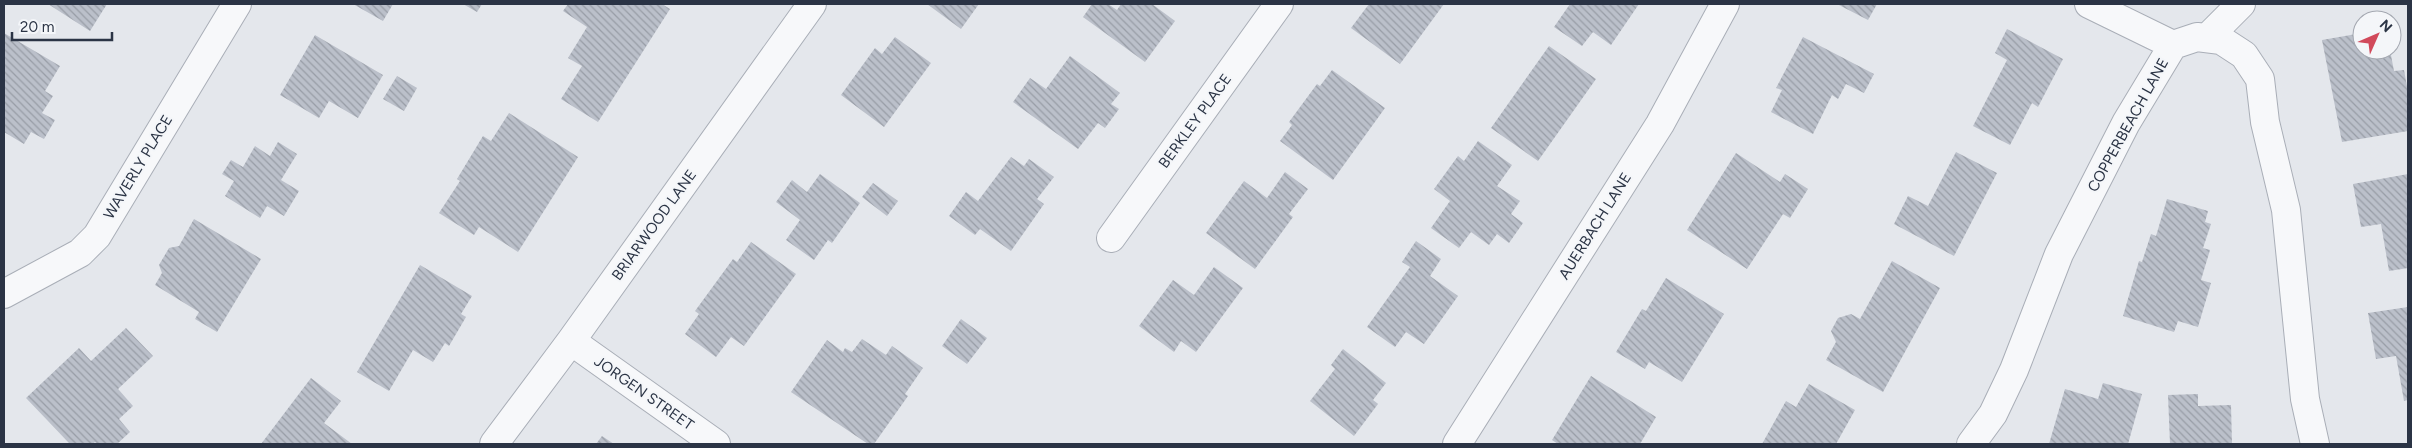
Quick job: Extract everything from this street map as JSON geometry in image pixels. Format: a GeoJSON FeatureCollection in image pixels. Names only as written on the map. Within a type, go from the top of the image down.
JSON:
{"type":"FeatureCollection","features":[{"type":"Feature","properties":{"kind":"street","name":"WAVERLY PLACE"},"geometry":{"type":"LineString","coordinates":[[4,294],[80,253],[97,236],[237,4]]}},
{"type":"Feature","properties":{"kind":"street","name":"BRIARWOOD LANE"},"geometry":{"type":"LineString","coordinates":[[494,444],[571,341],[812,4]]}},
{"type":"Feature","properties":{"kind":"street","name":"BERKLEY PLACE"},"geometry":{"type":"LineString","coordinates":[[1110,238],[1279,4]]}},
{"type":"Feature","properties":{"kind":"street","name":"AUERBACH LANE"},"geometry":{"type":"LineString","coordinates":[[1458,444],[1660,124],[1725,4]]}},
{"type":"Feature","properties":{"kind":"street"},"geometry":{"type":"LineString","coordinates":[[2089,4],[2173,45]]}},
{"type":"Feature","properties":{"kind":"street"},"geometry":{"type":"LineString","coordinates":[[2207,38],[2241,4]]}},
{"type":"Feature","properties":{"kind":"street","name":"COPPERBEACH LANE"},"geometry":{"type":"LineString","coordinates":[[1971,444],[1993,414],[2014,370],[2059,254],[2126,123],[2173,45],[2196,37],[2221,40],[2244,55],[2260,79],[2265,122],[2286,210],[2305,399],[2315,444]]}},
{"type":"Feature","properties":{"kind":"street","name":"JORGEN STREET"},"geometry":{"type":"LineString","coordinates":[[571,341],[716,444]]}},
{"type":"Feature","properties":{"kind":"building"},"geometry":{"type":"Polygon","coordinates":[[[48,4],[107,4],[90,31],[48,4]]]}},
{"type":"Feature","properties":{"kind":"building"},"geometry":{"type":"Polygon","coordinates":[[[353,4],[393,4],[383,21],[353,4]]]}},
{"type":"Feature","properties":{"kind":"building"},"geometry":{"type":"Polygon","coordinates":[[[463,4],[482,4],[477,12],[463,4]]]}},
{"type":"Feature","properties":{"kind":"building"},"geometry":{"type":"Polygon","coordinates":[[[568,4],[662,4],[670,9],[598,122],[561,99],[582,66],[568,58],[587,27],[563,11],[568,4]]]}},
{"type":"Feature","properties":{"kind":"building"},"geometry":{"type":"Polygon","coordinates":[[[927,4],[979,4],[961,29],[927,4]]]}},
{"type":"Feature","properties":{"kind":"building"},"geometry":{"type":"Polygon","coordinates":[[[1092,4],[1108,4],[1117,10],[1121,4],[1152,4],[1175,21],[1145,62],[1083,17],[1092,4]]]}},
{"type":"Feature","properties":{"kind":"building"},"geometry":{"type":"Polygon","coordinates":[[[1369,4],[1444,4],[1400,64],[1351,28],[1369,4]]]}},
{"type":"Feature","properties":{"kind":"building"},"geometry":{"type":"Polygon","coordinates":[[[1570,4],[1639,4],[1611,45],[1593,32],[1582,46],[1554,27],[1570,4]]]}},
{"type":"Feature","properties":{"kind":"building"},"geometry":{"type":"Polygon","coordinates":[[[1837,4],[1877,4],[1868,20],[1837,4]]]}},
{"type":"Feature","properties":{"kind":"building"},"geometry":{"type":"Polygon","coordinates":[[[2007,29],[2063,59],[2038,107],[2032,103],[2010,145],[1973,126],[2007,60],[1995,53],[2007,29]]]}},
{"type":"Feature","properties":{"kind":"building"},"geometry":{"type":"Polygon","coordinates":[[[4,33],[60,66],[45,91],[53,96],[42,113],[55,120],[44,139],[31,132],[24,144],[4,132],[4,33]]]}},
{"type":"Feature","properties":{"kind":"building"},"geometry":{"type":"Polygon","coordinates":[[[315,35],[383,75],[358,118],[329,101],[319,118],[280,95],[315,35]]]}},
{"type":"Feature","properties":{"kind":"building"},"geometry":{"type":"Polygon","coordinates":[[[2352,35],[2352,60],[2392,60],[2394,71],[2404,70],[2408,92],[2408,131],[2342,142],[2322,40],[2352,35]]]}},
{"type":"Feature","properties":{"kind":"building"},"geometry":{"type":"Polygon","coordinates":[[[895,37],[931,63],[884,127],[841,95],[875,48],[882,54],[895,37]]]}},
{"type":"Feature","properties":{"kind":"building"},"geometry":{"type":"Polygon","coordinates":[[[1803,37],[1874,74],[1864,93],[1846,84],[1838,99],[1832,95],[1813,134],[1771,112],[1782,90],[1776,88],[1803,37]]]}},
{"type":"Feature","properties":{"kind":"building"},"geometry":{"type":"Polygon","coordinates":[[[1549,46],[1596,79],[1538,161],[1491,128],[1549,46]]]}},
{"type":"Feature","properties":{"kind":"building"},"geometry":{"type":"Polygon","coordinates":[[[1070,56],[1120,93],[1111,104],[1119,109],[1105,128],[1098,123],[1078,149],[1013,102],[1030,78],[1046,89],[1070,56]]]}},
{"type":"Feature","properties":{"kind":"building"},"geometry":{"type":"Polygon","coordinates":[[[1332,70],[1385,108],[1333,180],[1280,141],[1292,125],[1289,122],[1317,84],[1320,86],[1332,70]]]}},
{"type":"Feature","properties":{"kind":"building"},"geometry":{"type":"Polygon","coordinates":[[[397,76],[417,88],[404,111],[383,99],[397,76]]]}},
{"type":"Feature","properties":{"kind":"building"},"geometry":{"type":"Polygon","coordinates":[[[509,113],[578,157],[518,252],[479,227],[474,235],[439,213],[460,181],[457,179],[483,136],[491,141],[509,113]]]}},
{"type":"Feature","properties":{"kind":"building"},"geometry":{"type":"Polygon","coordinates":[[[1478,141],[1512,165],[1497,186],[1520,201],[1511,214],[1523,223],[1509,243],[1497,234],[1489,245],[1471,232],[1459,248],[1431,228],[1450,201],[1434,189],[1458,156],[1464,161],[1478,141]]]}},
{"type":"Feature","properties":{"kind":"building"},"geometry":{"type":"Polygon","coordinates":[[[278,142],[297,154],[281,180],[299,191],[284,216],[267,206],[260,218],[225,196],[234,181],[222,174],[231,160],[243,167],[255,146],[270,156],[278,142]]]}},
{"type":"Feature","properties":{"kind":"building"},"geometry":{"type":"Polygon","coordinates":[[[1956,152],[1997,173],[1954,256],[1894,224],[1908,196],[1928,206],[1956,152]]]}},
{"type":"Feature","properties":{"kind":"building"},"geometry":{"type":"Polygon","coordinates":[[[1736,153],[1780,182],[1785,174],[1808,189],[1790,218],[1783,214],[1747,269],[1687,230],[1736,153]]]}},
{"type":"Feature","properties":{"kind":"building"},"geometry":{"type":"Polygon","coordinates":[[[1011,157],[1024,166],[1029,159],[1054,177],[1037,199],[1044,204],[1011,251],[980,229],[975,235],[949,216],[966,192],[978,201],[1011,157]]]}},
{"type":"Feature","properties":{"kind":"building"},"geometry":{"type":"Polygon","coordinates":[[[1285,172],[1308,189],[1289,214],[1293,217],[1255,269],[1206,233],[1244,181],[1267,198],[1285,172]]]}},
{"type":"Feature","properties":{"kind":"building"},"geometry":{"type":"Polygon","coordinates":[[[820,174],[860,203],[832,243],[828,240],[814,260],[786,240],[800,220],[776,202],[792,180],[807,192],[820,174]]]}},
{"type":"Feature","properties":{"kind":"building"},"geometry":{"type":"Polygon","coordinates":[[[2408,174],[2408,268],[2389,271],[2381,224],[2361,227],[2353,184],[2408,174]]]}},
{"type":"Feature","properties":{"kind":"building"},"geometry":{"type":"Polygon","coordinates":[[[873,183],[898,201],[887,216],[862,197],[873,183]]]}},
{"type":"Feature","properties":{"kind":"building"},"geometry":{"type":"Polygon","coordinates":[[[2167,199],[2208,211],[2205,222],[2211,224],[2203,248],[2210,250],[2201,280],[2211,283],[2198,327],[2178,321],[2174,332],[2123,316],[2139,261],[2142,262],[2151,234],[2156,236],[2167,199]]]}},
{"type":"Feature","properties":{"kind":"building"},"geometry":{"type":"Polygon","coordinates":[[[194,219],[261,259],[217,332],[195,319],[199,312],[155,285],[162,273],[159,265],[169,248],[179,246],[194,219]]]}},
{"type":"Feature","properties":{"kind":"building"},"geometry":{"type":"Polygon","coordinates":[[[1416,241],[1441,259],[1430,276],[1458,296],[1424,344],[1406,332],[1395,347],[1367,327],[1410,267],[1402,262],[1416,241]]]}},
{"type":"Feature","properties":{"kind":"building"},"geometry":{"type":"Polygon","coordinates":[[[751,242],[796,274],[744,346],[731,337],[716,357],[685,334],[699,314],[695,311],[733,259],[737,262],[751,242]]]}},
{"type":"Feature","properties":{"kind":"building"},"geometry":{"type":"Polygon","coordinates":[[[1892,261],[1940,288],[1883,392],[1826,360],[1836,342],[1831,331],[1838,318],[1851,314],[1860,319],[1892,261]]]}},
{"type":"Feature","properties":{"kind":"building"},"geometry":{"type":"Polygon","coordinates":[[[420,265],[472,296],[461,314],[466,317],[449,346],[445,343],[433,362],[413,350],[389,391],[357,372],[420,265]]]}},
{"type":"Feature","properties":{"kind":"building"},"geometry":{"type":"Polygon","coordinates":[[[1214,267],[1243,288],[1196,352],[1181,341],[1174,352],[1139,326],[1173,280],[1194,295],[1214,267]]]}},
{"type":"Feature","properties":{"kind":"building"},"geometry":{"type":"Polygon","coordinates":[[[1666,278],[1724,314],[1682,382],[1649,362],[1645,369],[1616,352],[1642,309],[1646,311],[1666,278]]]}},
{"type":"Feature","properties":{"kind":"building"},"geometry":{"type":"Polygon","coordinates":[[[2408,307],[2408,400],[2404,401],[2396,356],[2376,359],[2368,313],[2408,307]]]}},
{"type":"Feature","properties":{"kind":"building"},"geometry":{"type":"Polygon","coordinates":[[[961,319],[987,338],[967,364],[942,346],[961,319]]]}},
{"type":"Feature","properties":{"kind":"building"},"geometry":{"type":"Polygon","coordinates":[[[126,328],[153,356],[118,389],[133,406],[119,419],[130,432],[117,444],[97,444],[95,442],[93,444],[70,444],[26,398],[79,348],[91,361],[126,328]]]}},
{"type":"Feature","properties":{"kind":"building"},"geometry":{"type":"Polygon","coordinates":[[[862,339],[886,355],[892,346],[923,368],[905,394],[908,396],[874,444],[868,444],[791,392],[827,340],[843,352],[845,348],[852,352],[862,339]]]}},
{"type":"Feature","properties":{"kind":"building"},"geometry":{"type":"Polygon","coordinates":[[[1343,349],[1386,383],[1373,400],[1378,404],[1354,436],[1310,401],[1335,369],[1331,365],[1343,349]]]}},
{"type":"Feature","properties":{"kind":"building"},"geometry":{"type":"Polygon","coordinates":[[[1591,376],[1656,417],[1640,444],[1558,444],[1552,440],[1591,376]]]}},
{"type":"Feature","properties":{"kind":"building"},"geometry":{"type":"Polygon","coordinates":[[[311,378],[341,401],[324,423],[352,444],[261,444],[311,378]]]}},
{"type":"Feature","properties":{"kind":"building"},"geometry":{"type":"Polygon","coordinates":[[[2103,383],[2142,394],[2128,444],[2049,444],[2065,389],[2098,399],[2103,383]]]}},
{"type":"Feature","properties":{"kind":"building"},"geometry":{"type":"Polygon","coordinates":[[[1809,384],[1855,410],[1836,444],[1762,444],[1786,401],[1796,407],[1809,384]]]}},
{"type":"Feature","properties":{"kind":"building"},"geometry":{"type":"Polygon","coordinates":[[[2198,394],[2198,406],[2231,405],[2232,444],[2170,444],[2168,395],[2198,394]]]}},
{"type":"Feature","properties":{"kind":"building"},"geometry":{"type":"Polygon","coordinates":[[[602,436],[614,444],[596,444],[602,436]]]}}]}
